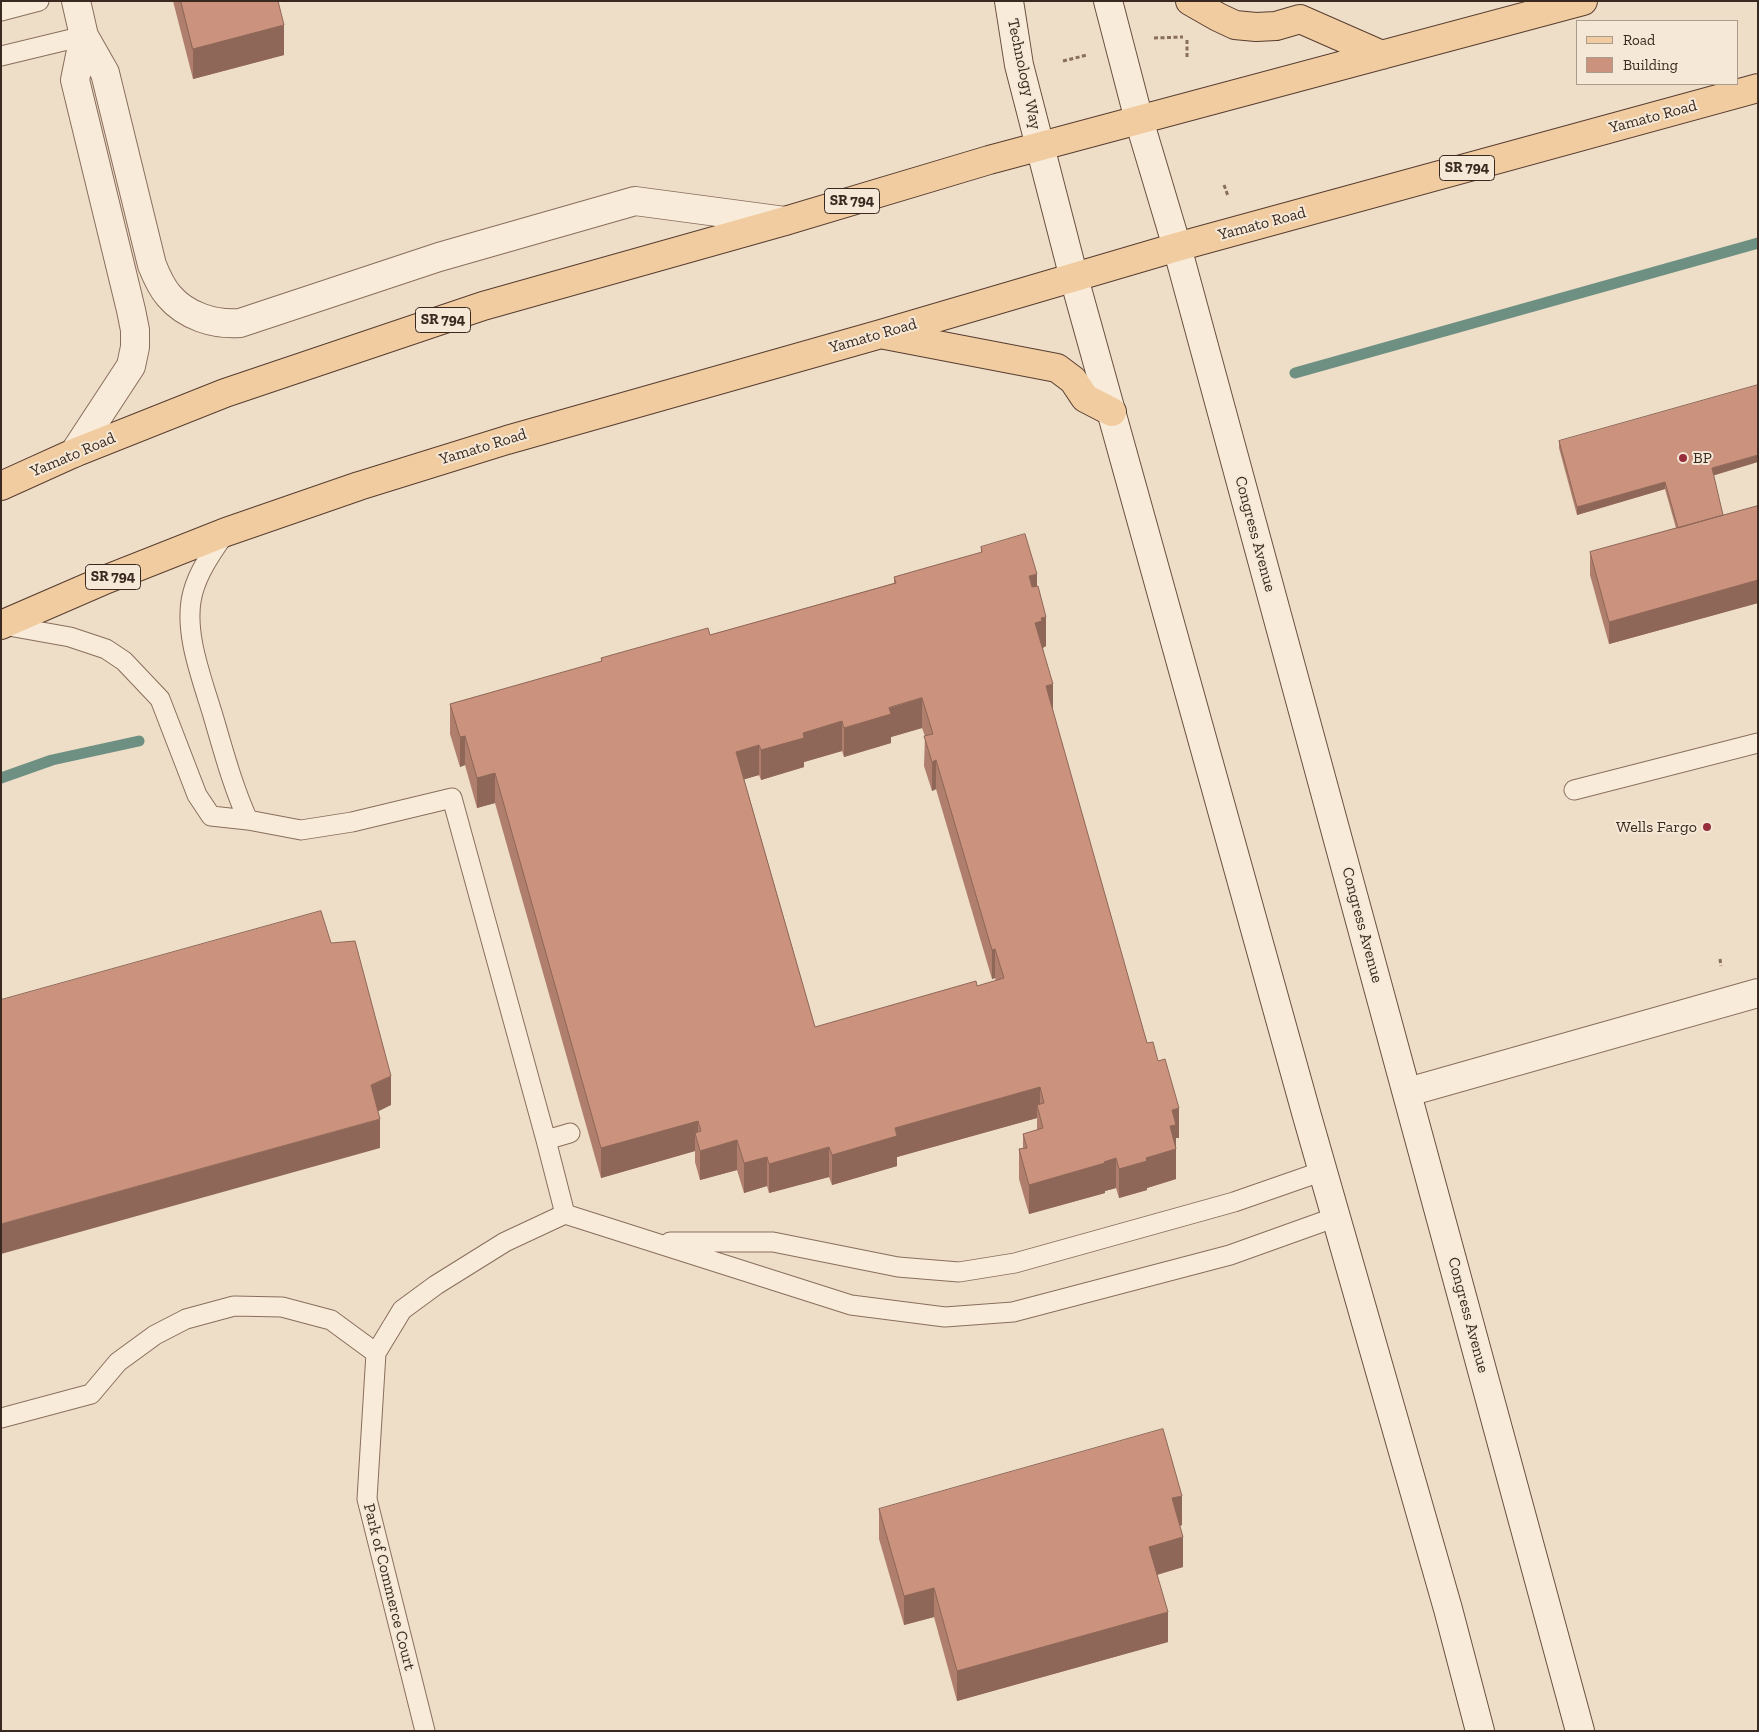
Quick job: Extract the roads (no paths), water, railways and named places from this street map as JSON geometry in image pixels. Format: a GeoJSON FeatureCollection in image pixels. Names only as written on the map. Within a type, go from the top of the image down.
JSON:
{"type":"FeatureCollection","features":[{"type":"Feature","properties":{"kind":"main road"},"geometry":{"type":"LineString","coordinates":[[76,1],[84,36],[105,73],[152,265],[159,282],[169,296],[185,310],[198,317],[228,324],[240,323],[438,257],[635,201],[785,221]]}},
{"type":"Feature","properties":{"kind":"main road","name":"Technology Way"},"geometry":{"type":"LineString","coordinates":[[1009,1],[1019,64],[1040,146]]}},
{"type":"Feature","properties":{"kind":"main road"},"geometry":{"type":"LineString","coordinates":[[1108,1],[1139,120]]}},
{"type":"Feature","properties":{"kind":"main road"},"geometry":{"type":"LineString","coordinates":[[1190,1],[1235,25],[1276,26],[1300,19],[1382,55]]}},
{"type":"Feature","properties":{"kind":"main road","name":"Yamato Road"},"geometry":{"type":"LineString","coordinates":[[1,486],[74,452],[225,393],[483,306],[785,221],[1040,146],[1584,1]]}},
{"type":"Feature","properties":{"kind":"main road"},"geometry":{"type":"LineString","coordinates":[[74,452],[131,366],[135,348],[135,330],[131,310],[75,80],[84,36]]}},
{"type":"Feature","properties":{"kind":"main road","name":"Yamato Road"},"geometry":{"type":"LineString","coordinates":[[1,625],[107,579],[226,532],[359,486],[507,440],[881,334],[1177,247],[1758,88]]}},
{"type":"Feature","properties":{"kind":"main road","name":"Congress Avenue"},"geometry":{"type":"LineString","coordinates":[[1139,120],[1177,247],[1580,1731]]}},
{"type":"Feature","properties":{"kind":"main road"},"geometry":{"type":"LineString","coordinates":[[1040,146],[1074,278],[1323,1172],[1448,1609],[1480,1731]]}},
{"type":"Feature","properties":{"kind":"main road"},"geometry":{"type":"LineString","coordinates":[[881,334],[1057,368],[1074,380],[1085,398],[1112,412]]}},
{"type":"Feature","properties":{"kind":"main road"},"geometry":{"type":"LineString","coordinates":[[1408,1092],[1758,993]]}},
{"type":"Feature","properties":{"kind":"lane"},"geometry":{"type":"LineString","coordinates":[[1,11],[39,1]]}},
{"type":"Feature","properties":{"kind":"lane"},"geometry":{"type":"LineString","coordinates":[[1,56],[84,36]]}},
{"type":"Feature","properties":{"kind":"lane"},"geometry":{"type":"LineString","coordinates":[[226,532],[206,560],[193,592],[190,612],[196,656],[237,794],[248,820]]}},
{"type":"Feature","properties":{"kind":"lane"},"geometry":{"type":"LineString","coordinates":[[1,625],[70,637],[106,648],[124,661],[160,699],[197,796],[211,816],[248,820],[301,830],[352,822],[452,798],[565,1214]]}},
{"type":"Feature","properties":{"kind":"lane"},"geometry":{"type":"LineString","coordinates":[[1574,790],[1758,743]]}},
{"type":"Feature","properties":{"kind":"lane"},"geometry":{"type":"LineString","coordinates":[[546,1140],[570,1133]]}},
{"type":"Feature","properties":{"kind":"lane"},"geometry":{"type":"LineString","coordinates":[[654,1242],[772,1242],[898,1267],[959,1272],[1015,1263],[1234,1202],[1323,1172]]}},
{"type":"Feature","properties":{"kind":"lane"},"geometry":{"type":"LineString","coordinates":[[1,1418],[91,1394],[118,1362],[155,1335],[186,1319],[234,1306],[282,1307],[331,1320],[376,1353],[402,1310],[436,1285],[505,1242],[565,1214],[851,1305],[945,1318],[1013,1312],[1230,1254],[1336,1217]]}},
{"type":"Feature","properties":{"kind":"lane","name":"Park of Commerce Court"},"geometry":{"type":"LineString","coordinates":[[376,1353],[367,1499],[425,1731]]}},
{"type":"Feature","properties":{"kind":"waterway"},"geometry":{"type":"LineString","coordinates":[[1295,373],[1758,243]]}},
{"type":"Feature","properties":{"kind":"waterway"},"geometry":{"type":"LineString","coordinates":[[1,778],[52,760],[139,741]]}},
{"type":"Feature","properties":{"kind":"place","name":"BP"},"geometry":{"type":"Point","coordinates":[1683,458]}},
{"type":"Feature","properties":{"kind":"place","name":"Wells Fargo"},"geometry":{"type":"Point","coordinates":[1707,827]}}]}
